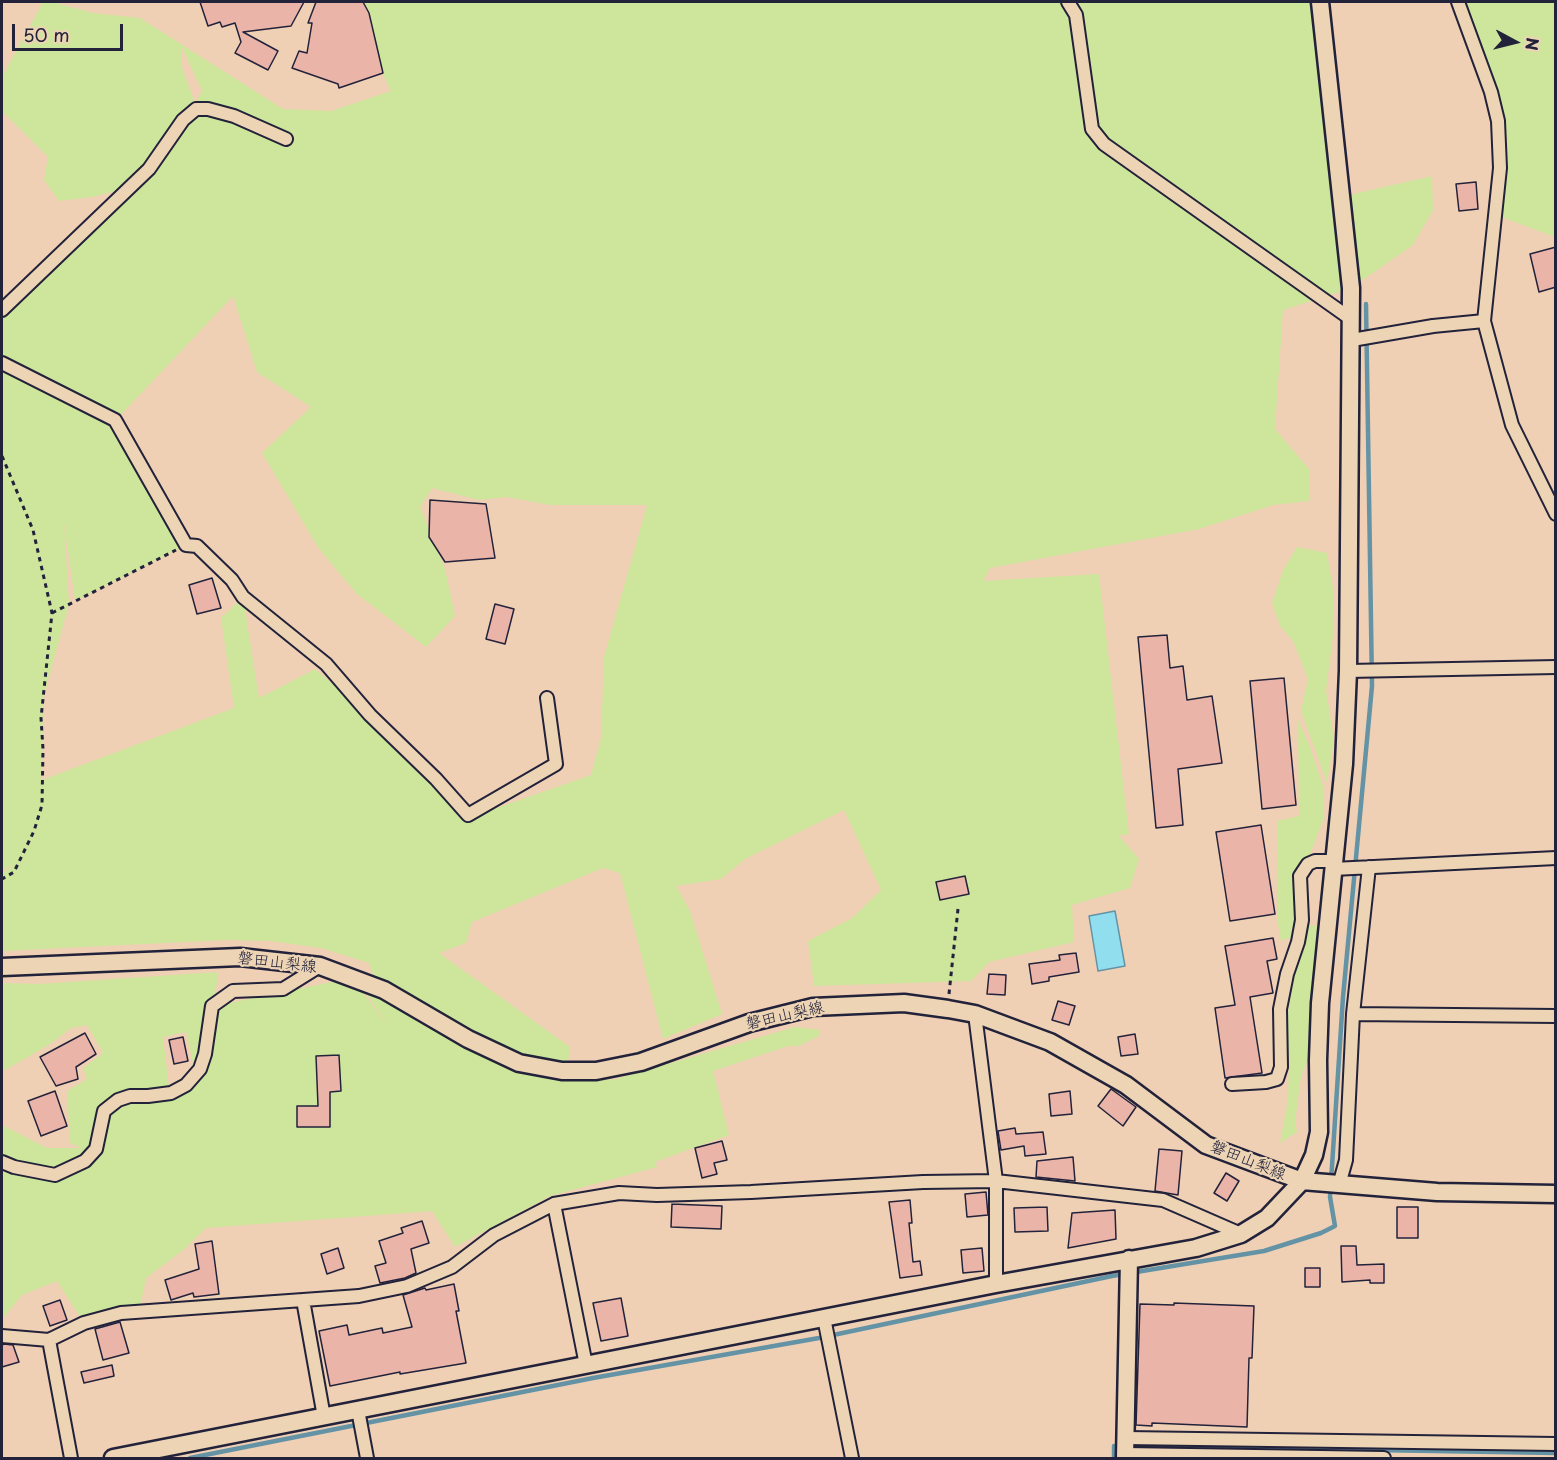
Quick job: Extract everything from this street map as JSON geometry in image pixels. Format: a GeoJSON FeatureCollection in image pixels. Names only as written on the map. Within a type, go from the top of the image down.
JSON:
{"type":"FeatureCollection","features":[{"type":"Feature","properties":{"kind":"street"},"geometry":{"type":"LineString","coordinates":[[1068,2],[1076,15],[1092,129],[1104,144],[1351,319]]}},
{"type":"Feature","properties":{"kind":"street"},"geometry":{"type":"LineString","coordinates":[[122,1458],[996,1284],[1196,1248],[1241,1234],[1267,1218],[1302,1181],[1314,1155],[1319,1132],[1320,1003],[1344,764],[1348,671],[1351,288],[1320,2]]}},
{"type":"Feature","properties":{"kind":"street"},"geometry":{"type":"LineString","coordinates":[[1458,2],[1491,92],[1498,121],[1500,168],[1485,321],[1512,425],[1556,514]]}},
{"type":"Feature","properties":{"kind":"street"},"geometry":{"type":"LineString","coordinates":[[2,310],[149,169],[183,120],[196,109],[208,109],[234,116],[286,139]]}},
{"type":"Feature","properties":{"kind":"street"},"geometry":{"type":"LineString","coordinates":[[1352,340],[1433,326],[1485,321]]}},
{"type":"Feature","properties":{"kind":"street"},"geometry":{"type":"LineString","coordinates":[[2,363],[116,420],[186,545],[197,546],[232,580],[243,597],[326,664],[370,715],[436,779],[468,815],[556,764],[547,698]]}},
{"type":"Feature","properties":{"kind":"street"},"geometry":{"type":"LineString","coordinates":[[1348,671],[1556,667]]}},
{"type":"Feature","properties":{"kind":"street"},"geometry":{"type":"LineString","coordinates":[[1232,1084],[1277,1079],[1281,1067],[1280,1009],[1302,920],[1300,876],[1308,864],[1316,861],[1333,865],[1369,867],[1556,858]]}},
{"type":"Feature","properties":{"kind":"street"},"geometry":{"type":"LineString","coordinates":[[1339,1185],[1346,1160],[1353,1014],[1369,867]]}},
{"type":"Feature","properties":{"kind":"street","name":"磐田山梨線"},"geometry":{"type":"LineString","coordinates":[[2,967],[240,957],[320,966],[384,990],[468,1039],[519,1063],[562,1071],[596,1071],[641,1062],[749,1023],[813,1007],[861,1003],[904,1003],[948,1009],[975,1014],[1050,1042],[1126,1085],[1206,1145],[1302,1181],[1437,1192],[1556,1194]]}},
{"type":"Feature","properties":{"kind":"street"},"geometry":{"type":"LineString","coordinates":[[2,1162],[14,1167],[55,1174],[85,1161],[96,1149],[104,1111],[118,1100],[130,1096],[171,1093],[186,1085],[200,1069],[205,1054],[212,1006],[233,991],[283,989],[320,966]]}},
{"type":"Feature","properties":{"kind":"street"},"geometry":{"type":"LineString","coordinates":[[975,1014],[996,1181],[996,1284]]}},
{"type":"Feature","properties":{"kind":"street"},"geometry":{"type":"LineString","coordinates":[[1353,1014],[1556,1016]]}},
{"type":"Feature","properties":{"kind":"street"},"geometry":{"type":"LineString","coordinates":[[2,1336],[49,1340],[84,1323],[121,1313],[359,1296],[407,1286],[452,1267],[494,1235],[554,1204],[619,1193],[657,1195],[923,1182],[996,1181],[1163,1200],[1241,1234]]}},
{"type":"Feature","properties":{"kind":"street"},"geometry":{"type":"LineString","coordinates":[[554,1204],[586,1365]]}},
{"type":"Feature","properties":{"kind":"street"},"geometry":{"type":"LineString","coordinates":[[1126,1450],[1129,1259]]}},
{"type":"Feature","properties":{"kind":"street"},"geometry":{"type":"LineString","coordinates":[[303,1300],[324,1417]]}},
{"type":"Feature","properties":{"kind":"street"},"geometry":{"type":"LineString","coordinates":[[824,1318],[852,1458]]}},
{"type":"Feature","properties":{"kind":"street"},"geometry":{"type":"LineString","coordinates":[[49,1340],[71,1458]]}},
{"type":"Feature","properties":{"kind":"street"},"geometry":{"type":"LineString","coordinates":[[358,1410],[368,1458]]}},
{"type":"Feature","properties":{"kind":"street"},"geometry":{"type":"LineString","coordinates":[[1126,1450],[1390,1442],[1556,1444]]}},
{"type":"Feature","properties":{"kind":"street"},"geometry":{"type":"LineString","coordinates":[[1390,1442],[1390,1458]]}},
{"type":"Feature","properties":{"kind":"street"},"geometry":{"type":"LineString","coordinates":[[1126,1450],[1384,1458]]}},
{"type":"Feature","properties":{"kind":"path"},"geometry":{"type":"LineString","coordinates":[[2,456],[33,530],[52,613],[41,718],[42,805],[34,831],[14,872],[2,879]]}},
{"type":"Feature","properties":{"kind":"path"},"geometry":{"type":"LineString","coordinates":[[52,613],[186,545]]}},
{"type":"Feature","properties":{"kind":"path"},"geometry":{"type":"LineString","coordinates":[[948,1009],[958,909]]}},
{"type":"Feature","properties":{"kind":"green space"},"geometry":{"type":"Polygon","coordinates":[[[43,2],[52,2],[93,13],[140,18],[283,109],[331,111],[391,91],[348,2],[1321,2],[1340,197],[1432,176],[1433,210],[1413,245],[1351,288],[1283,310],[1275,429],[1309,469],[1309,501],[1273,505],[1199,529],[990,568],[983,581],[1099,574],[1129,834],[1119,836],[1139,859],[1130,888],[1072,905],[1074,942],[989,962],[971,981],[814,986],[808,941],[852,918],[881,890],[844,810],[745,859],[721,879],[676,886],[690,911],[722,1014],[663,1039],[620,873],[603,868],[472,922],[466,943],[439,953],[570,1047],[567,1069],[612,1080],[795,1027],[820,1030],[819,1036],[799,1046],[788,1046],[713,1071],[729,1135],[655,1162],[657,1167],[550,1196],[455,1247],[432,1211],[206,1228],[183,1250],[146,1278],[140,1307],[84,1323],[57,1281],[22,1295],[2,1320],[2,1125],[47,1148],[82,1148],[70,1143],[67,1091],[87,1079],[83,1068],[103,1053],[87,1025],[71,1028],[50,1044],[2,1072],[2,983],[39,984],[218,972],[214,1006],[352,978],[389,1027],[358,981],[377,987],[369,963],[321,948],[270,941],[226,940],[2,951],[2,874],[14,864],[2,871],[2,358],[10,358],[2,357],[2,310],[128,188],[92,197],[59,201],[44,180],[48,157],[2,111],[2,77],[43,2]],[[181,45],[181,65],[195,103],[202,91],[181,45]],[[233,296],[116,420],[186,545],[75,601],[64,522],[69,604],[43,699],[42,780],[234,708],[221,618],[243,597],[259,698],[315,669],[380,724],[468,815],[488,811],[591,775],[601,738],[604,657],[647,505],[550,505],[507,497],[479,500],[432,488],[420,507],[445,569],[455,616],[426,647],[357,594],[319,549],[262,453],[311,407],[257,372],[233,296]],[[186,1032],[163,1037],[169,1088],[186,1084],[193,1063],[186,1032]]]}},
{"type":"Feature","properties":{"kind":"green space"},"geometry":{"type":"Polygon","coordinates":[[[1461,2],[1555,2],[1555,237],[1496,215],[1498,138],[1461,2]]]}},
{"type":"Feature","properties":{"kind":"green space"},"geometry":{"type":"Polygon","coordinates":[[[1297,547],[1327,553],[1333,589],[1333,635],[1326,691],[1334,739],[1327,783],[1301,711],[1308,679],[1293,641],[1280,626],[1272,603],[1283,570],[1297,547]]]}},
{"type":"Feature","properties":{"kind":"green space"},"geometry":{"type":"Polygon","coordinates":[[[1298,720],[1309,744],[1324,789],[1323,820],[1295,895],[1293,937],[1281,941],[1277,919],[1277,821],[1299,816],[1298,720]]]}},
{"type":"Feature","properties":{"kind":"green space"},"geometry":{"type":"Polygon","coordinates":[[[1309,925],[1321,926],[1319,1028],[1301,1077],[1295,1122],[1297,1132],[1280,1143],[1288,1099],[1287,1024],[1291,981],[1309,925]]]}},
{"type":"Feature","properties":{"kind":"water"},"geometry":{"type":"Polygon","coordinates":[[[1115,911],[1125,966],[1098,971],[1089,916],[1115,911]]]}},
{"type":"Feature","properties":{"kind":"building"},"geometry":{"type":"Polygon","coordinates":[[[200,2],[304,2],[291,26],[243,32],[278,51],[268,70],[235,53],[241,42],[235,23],[222,27],[220,22],[208,26],[200,2]]]}},
{"type":"Feature","properties":{"kind":"building"},"geometry":{"type":"Polygon","coordinates":[[[316,2],[363,2],[369,13],[383,73],[339,88],[338,84],[292,68],[299,51],[307,53],[312,23],[308,23],[316,2]]]}},
{"type":"Feature","properties":{"kind":"building"},"geometry":{"type":"Polygon","coordinates":[[[1476,182],[1478,209],[1459,211],[1456,184],[1476,182]]]}},
{"type":"Feature","properties":{"kind":"building"},"geometry":{"type":"Polygon","coordinates":[[[1556,247],[1556,287],[1539,292],[1530,254],[1556,247]]]}},
{"type":"Feature","properties":{"kind":"building"},"geometry":{"type":"Polygon","coordinates":[[[430,500],[486,504],[495,558],[445,562],[429,537],[430,500]]]}},
{"type":"Feature","properties":{"kind":"building"},"geometry":{"type":"Polygon","coordinates":[[[212,578],[221,608],[197,614],[189,585],[212,578]]]}},
{"type":"Feature","properties":{"kind":"building"},"geometry":{"type":"Polygon","coordinates":[[[495,604],[514,609],[505,644],[486,639],[495,604]]]}},
{"type":"Feature","properties":{"kind":"building"},"geometry":{"type":"Polygon","coordinates":[[[1167,635],[1170,668],[1183,666],[1187,700],[1212,696],[1222,763],[1178,769],[1183,825],[1156,828],[1138,637],[1167,635]]]}},
{"type":"Feature","properties":{"kind":"building"},"geometry":{"type":"Polygon","coordinates":[[[1284,678],[1296,805],[1262,809],[1250,681],[1284,678]]]}},
{"type":"Feature","properties":{"kind":"building"},"geometry":{"type":"Polygon","coordinates":[[[1261,825],[1275,914],[1230,921],[1216,832],[1261,825]]]}},
{"type":"Feature","properties":{"kind":"building"},"geometry":{"type":"Polygon","coordinates":[[[965,876],[969,894],[940,900],[936,882],[965,876]]]}},
{"type":"Feature","properties":{"kind":"building"},"geometry":{"type":"Polygon","coordinates":[[[1273,938],[1277,959],[1267,961],[1273,993],[1250,997],[1262,1073],[1225,1078],[1215,1008],[1235,1005],[1225,946],[1273,938]]]}},
{"type":"Feature","properties":{"kind":"building"},"geometry":{"type":"Polygon","coordinates":[[[1076,953],[1079,972],[1049,977],[1049,981],[1032,984],[1029,964],[1060,960],[1059,955],[1076,953]]]}},
{"type":"Feature","properties":{"kind":"building"},"geometry":{"type":"Polygon","coordinates":[[[989,974],[1006,975],[1005,995],[987,994],[989,974]]]}},
{"type":"Feature","properties":{"kind":"building"},"geometry":{"type":"Polygon","coordinates":[[[1058,1001],[1075,1006],[1069,1025],[1052,1020],[1058,1001]]]}},
{"type":"Feature","properties":{"kind":"building"},"geometry":{"type":"Polygon","coordinates":[[[85,1033],[96,1054],[76,1067],[78,1079],[56,1086],[40,1057],[85,1033]]]}},
{"type":"Feature","properties":{"kind":"building"},"geometry":{"type":"Polygon","coordinates":[[[1135,1034],[1138,1054],[1121,1056],[1118,1037],[1135,1034]]]}},
{"type":"Feature","properties":{"kind":"building"},"geometry":{"type":"Polygon","coordinates":[[[183,1037],[188,1061],[174,1064],[169,1040],[183,1037]]]}},
{"type":"Feature","properties":{"kind":"building"},"geometry":{"type":"Polygon","coordinates":[[[339,1055],[341,1091],[330,1092],[330,1127],[297,1127],[297,1106],[318,1106],[316,1056],[339,1055]]]}},
{"type":"Feature","properties":{"kind":"building"},"geometry":{"type":"Polygon","coordinates":[[[1111,1089],[1136,1107],[1123,1126],[1098,1106],[1111,1089]]]}},
{"type":"Feature","properties":{"kind":"building"},"geometry":{"type":"Polygon","coordinates":[[[55,1091],[67,1126],[41,1136],[28,1101],[55,1091]]]}},
{"type":"Feature","properties":{"kind":"building"},"geometry":{"type":"Polygon","coordinates":[[[1070,1091],[1072,1114],[1051,1116],[1049,1094],[1070,1091]]]}},
{"type":"Feature","properties":{"kind":"building"},"geometry":{"type":"Polygon","coordinates":[[[1015,1128],[1016,1134],[1043,1132],[1046,1154],[1025,1156],[1024,1146],[1001,1150],[998,1131],[1015,1128]]]}},
{"type":"Feature","properties":{"kind":"building"},"geometry":{"type":"Polygon","coordinates":[[[722,1141],[727,1160],[714,1163],[717,1174],[702,1178],[695,1148],[722,1141]]]}},
{"type":"Feature","properties":{"kind":"building"},"geometry":{"type":"Polygon","coordinates":[[[1159,1149],[1182,1151],[1178,1195],[1155,1191],[1159,1149]]]}},
{"type":"Feature","properties":{"kind":"building"},"geometry":{"type":"Polygon","coordinates":[[[1073,1157],[1075,1181],[1036,1177],[1037,1161],[1073,1157]]]}},
{"type":"Feature","properties":{"kind":"building"},"geometry":{"type":"Polygon","coordinates":[[[1226,1173],[1239,1181],[1227,1201],[1214,1193],[1226,1173]]]}},
{"type":"Feature","properties":{"kind":"building"},"geometry":{"type":"Polygon","coordinates":[[[986,1192],[988,1215],[967,1217],[965,1194],[986,1192]]]}},
{"type":"Feature","properties":{"kind":"building"},"geometry":{"type":"Polygon","coordinates":[[[910,1200],[912,1223],[909,1223],[913,1262],[920,1261],[922,1275],[900,1278],[889,1202],[910,1200]]]}},
{"type":"Feature","properties":{"kind":"building"},"geometry":{"type":"Polygon","coordinates":[[[672,1204],[722,1206],[721,1229],[671,1227],[672,1204]]]}},
{"type":"Feature","properties":{"kind":"building"},"geometry":{"type":"Polygon","coordinates":[[[1047,1207],[1048,1231],[1015,1232],[1014,1208],[1047,1207]]]}},
{"type":"Feature","properties":{"kind":"building"},"geometry":{"type":"Polygon","coordinates":[[[1397,1207],[1418,1207],[1418,1238],[1397,1238],[1397,1207]]]}},
{"type":"Feature","properties":{"kind":"building"},"geometry":{"type":"Polygon","coordinates":[[[1115,1210],[1116,1239],[1068,1248],[1072,1213],[1115,1210]]]}},
{"type":"Feature","properties":{"kind":"building"},"geometry":{"type":"Polygon","coordinates":[[[422,1221],[429,1243],[411,1249],[416,1273],[405,1278],[380,1283],[375,1266],[386,1263],[379,1241],[403,1233],[401,1228],[422,1221]]]}},
{"type":"Feature","properties":{"kind":"building"},"geometry":{"type":"Polygon","coordinates":[[[212,1241],[219,1294],[194,1297],[193,1293],[171,1300],[165,1280],[199,1269],[195,1244],[212,1241]]]}},
{"type":"Feature","properties":{"kind":"building"},"geometry":{"type":"Polygon","coordinates":[[[1341,1246],[1356,1246],[1357,1265],[1384,1264],[1384,1283],[1370,1283],[1370,1280],[1342,1282],[1341,1246]]]}},
{"type":"Feature","properties":{"kind":"building"},"geometry":{"type":"Polygon","coordinates":[[[338,1248],[344,1268],[327,1274],[321,1254],[338,1248]]]}},
{"type":"Feature","properties":{"kind":"building"},"geometry":{"type":"Polygon","coordinates":[[[982,1248],[984,1271],[963,1273],[961,1250],[982,1248]]]}},
{"type":"Feature","properties":{"kind":"building"},"geometry":{"type":"Polygon","coordinates":[[[1305,1268],[1320,1268],[1320,1287],[1305,1287],[1305,1268]]]}},
{"type":"Feature","properties":{"kind":"building"},"geometry":{"type":"Polygon","coordinates":[[[454,1284],[459,1311],[456,1311],[466,1363],[400,1374],[400,1372],[330,1386],[319,1331],[347,1325],[349,1335],[382,1328],[383,1333],[412,1327],[403,1295],[425,1288],[426,1290],[454,1284]]]}},
{"type":"Feature","properties":{"kind":"building"},"geometry":{"type":"Polygon","coordinates":[[[621,1298],[628,1336],[601,1341],[593,1303],[621,1298]]]}},
{"type":"Feature","properties":{"kind":"building"},"geometry":{"type":"Polygon","coordinates":[[[60,1300],[67,1320],[50,1326],[43,1306],[60,1300]]]}},
{"type":"Feature","properties":{"kind":"building"},"geometry":{"type":"Polygon","coordinates":[[[1174,1303],[1254,1306],[1252,1358],[1249,1358],[1247,1427],[1152,1423],[1152,1426],[1136,1425],[1140,1304],[1174,1305],[1174,1303]]]}},
{"type":"Feature","properties":{"kind":"building"},"geometry":{"type":"Polygon","coordinates":[[[120,1322],[129,1353],[103,1360],[95,1329],[120,1322]]]}},
{"type":"Feature","properties":{"kind":"building"},"geometry":{"type":"Polygon","coordinates":[[[2,1345],[13,1345],[19,1362],[2,1367],[2,1345]]]}},
{"type":"Feature","properties":{"kind":"building"},"geometry":{"type":"Polygon","coordinates":[[[112,1365],[114,1376],[84,1383],[81,1372],[112,1365]]]}},
{"type":"Feature","properties":{"kind":"waterway"},"geometry":{"type":"LineString","coordinates":[[190,1458],[593,1378],[819,1338],[1112,1276],[1264,1251],[1321,1233],[1335,1226],[1330,1197],[1343,997],[1372,686],[1366,304]]}},
{"type":"Feature","properties":{"kind":"waterway"},"geometry":{"type":"LineString","coordinates":[[1114,1458],[1114,1446],[1121,1446]]}},
{"type":"Feature","properties":{"kind":"waterway"},"geometry":{"type":"LineString","coordinates":[[1129,1446],[1556,1453]]}}]}
